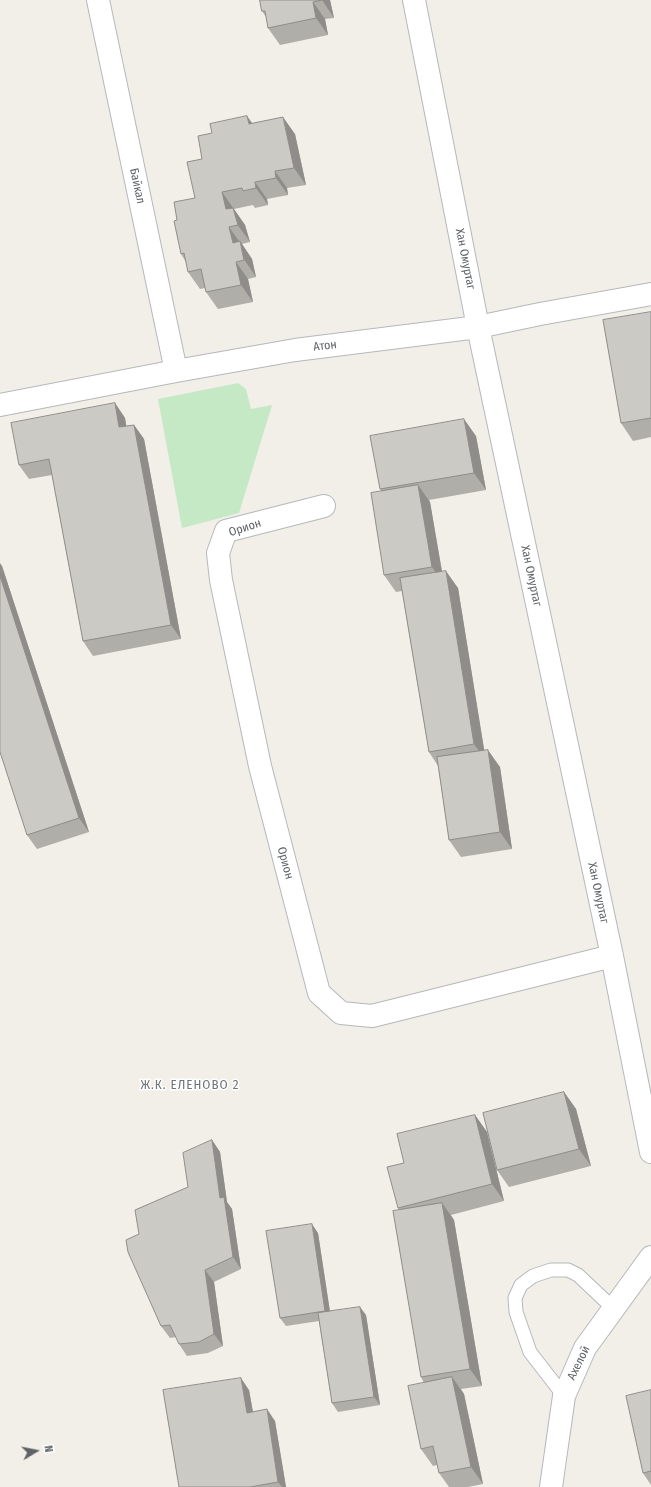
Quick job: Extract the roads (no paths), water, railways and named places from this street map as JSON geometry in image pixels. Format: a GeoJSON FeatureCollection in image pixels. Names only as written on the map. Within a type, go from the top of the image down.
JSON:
{"type":"FeatureCollection","features":[{"type":"Feature","properties":{"kind":"street","name":"Байкал"},"geometry":{"type":"LineString","coordinates":[[98,0],[176,371]]}},
{"type":"Feature","properties":{"kind":"street","name":"Хан Омуртаг"},"geometry":{"type":"LineString","coordinates":[[414,0],[478,327],[612,956],[651,1152]]}},
{"type":"Feature","properties":{"kind":"street","name":"Атон"},"geometry":{"type":"LineString","coordinates":[[0,405],[295,350],[478,327],[651,294]]}},
{"type":"Feature","properties":{"kind":"street","name":"Орион"},"geometry":{"type":"LineString","coordinates":[[324,506],[226,531],[218,553],[221,580],[260,766],[319,993],[341,1013],[372,1016],[612,956]]}},
{"type":"Feature","properties":{"kind":"street","name":"Ахелой"},"geometry":{"type":"LineString","coordinates":[[551,1487],[564,1396],[585,1348],[651,1257]]}},
{"type":"Feature","properties":{"kind":"lane"},"geometry":{"type":"LineString","coordinates":[[564,1396],[530,1352],[516,1312],[515,1298],[521,1286],[533,1276],[551,1270],[568,1270],[578,1276],[613,1308]]}},
{"type":"Feature","properties":{"kind":"district","name":"Ж.К. ЕЛЕНОВО 2"},"geometry":{"type":"Point","coordinates":[190,1085]}}]}
